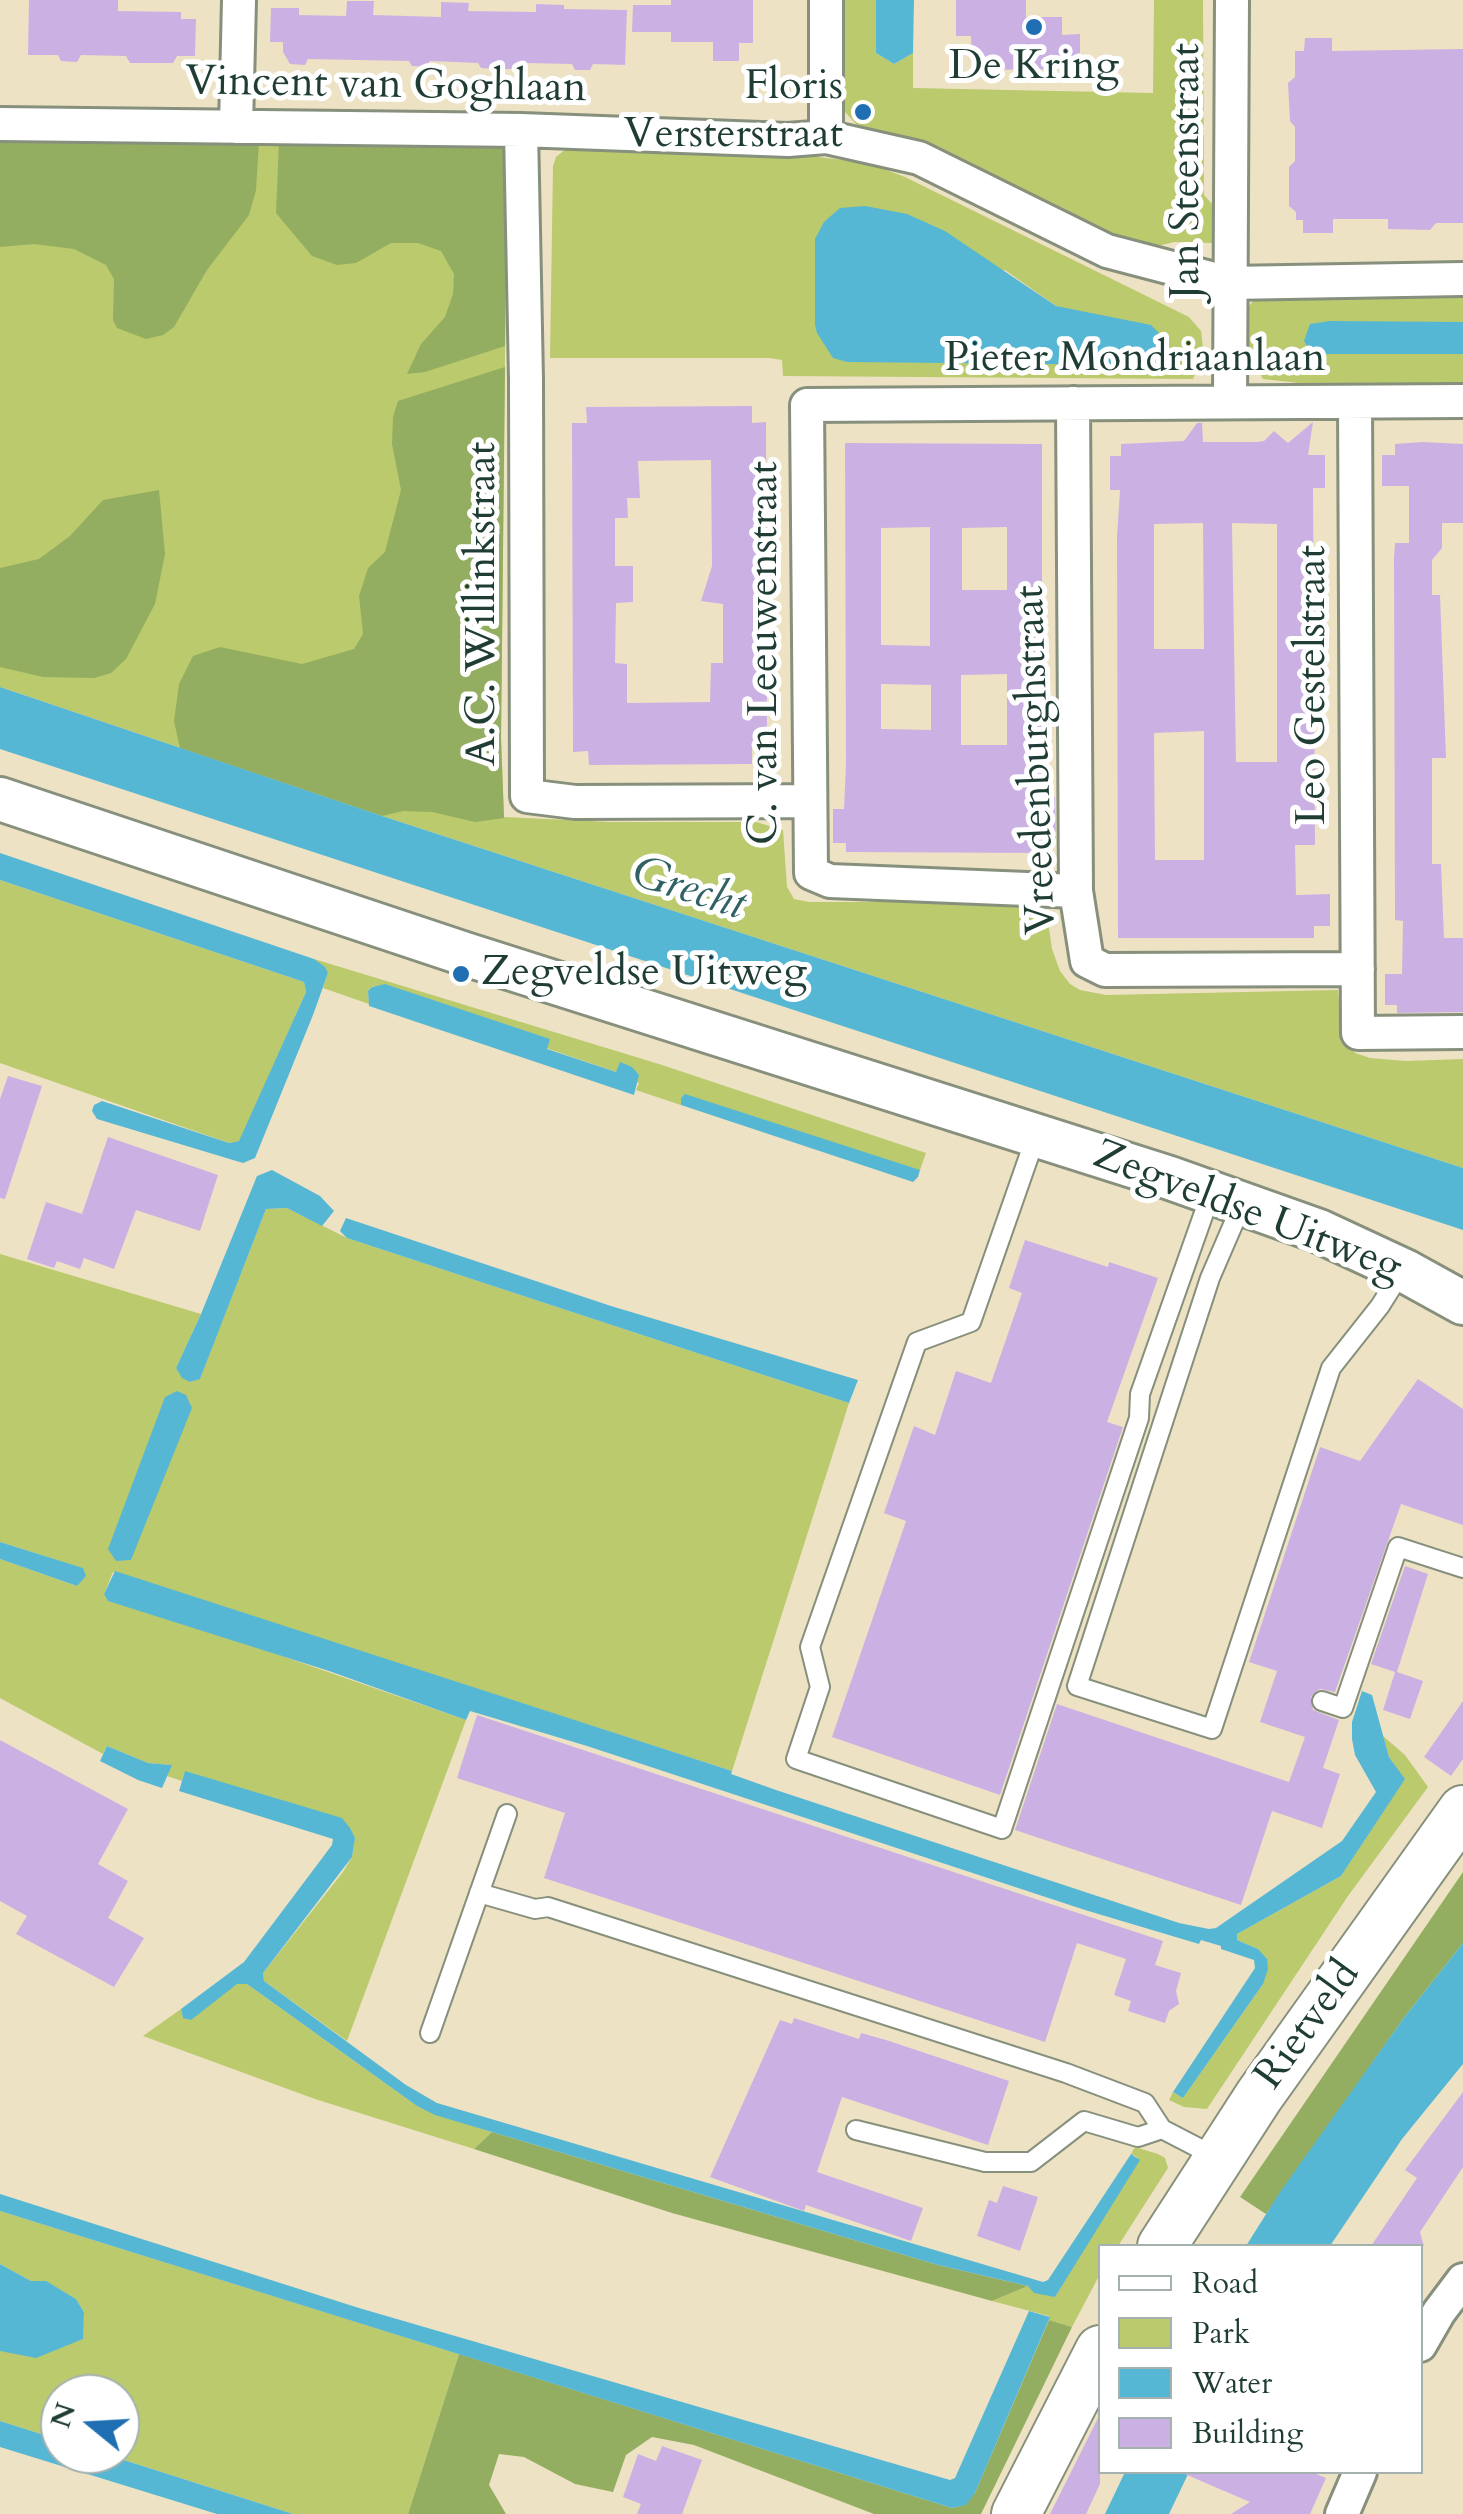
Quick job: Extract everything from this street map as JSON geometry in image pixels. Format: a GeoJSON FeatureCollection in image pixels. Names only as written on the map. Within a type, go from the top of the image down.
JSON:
{"type":"FeatureCollection","features":[{"type":"Feature","properties":{"kind":"main road","name":"Rietveld"},"geometry":{"type":"LineString","coordinates":[[1163,2244],[1258,2096],[1463,1810]]}},
{"type":"Feature","properties":{"kind":"main road"},"geometry":{"type":"LineString","coordinates":[[1016,2514],[1098,2354]]}},
{"type":"Feature","properties":{"kind":"street"},"geometry":{"type":"LineString","coordinates":[[236,126],[239,0]]}},
{"type":"Feature","properties":{"kind":"street"},"geometry":{"type":"LineString","coordinates":[[826,0],[826,137]]}},
{"type":"Feature","properties":{"kind":"street","name":"Jan Steenstraat"},"geometry":{"type":"LineString","coordinates":[[1230,402],[1232,0]]}},
{"type":"Feature","properties":{"kind":"street","name":"Vincent van Goghlaan"},"geometry":{"type":"LineString","coordinates":[[0,124],[521,130],[788,140],[826,137],[919,158],[1107,252],[1229,282],[1463,278]]}},
{"type":"Feature","properties":{"kind":"street","name":"A.C. Willinkstraat"},"geometry":{"type":"LineString","coordinates":[[521,130],[527,796],[575,802],[809,801]]}},
{"type":"Feature","properties":{"kind":"street","name":"Pieter Mondriaanlaan"},"geometry":{"type":"LineString","coordinates":[[807,405],[1463,401]]}},
{"type":"Feature","properties":{"kind":"street","name":"Leo Gestelstraat"},"geometry":{"type":"LineString","coordinates":[[1355,402],[1358,1033],[1463,1032]]}},
{"type":"Feature","properties":{"kind":"street","name":"Vreedenburghstraat"},"geometry":{"type":"LineString","coordinates":[[1074,404],[1076,891],[1087,962],[1105,970],[1358,969]]}},
{"type":"Feature","properties":{"kind":"street","name":"C. van Leeuwenstraat"},"geometry":{"type":"LineString","coordinates":[[807,405],[811,873],[830,881],[1076,891]]}},
{"type":"Feature","properties":{"kind":"street","name":"Zegveldse Uitweg"},"geometry":{"type":"LineString","coordinates":[[0,800],[1226,1198],[1319,1231],[1463,1304]]}},
{"type":"Feature","properties":{"kind":"street"},"geometry":{"type":"LineString","coordinates":[[1423,2340],[1463,2280]]}},
{"type":"Feature","properties":{"kind":"street"},"geometry":{"type":"LineString","coordinates":[[1342,2514],[1359,2474]]}},
{"type":"Feature","properties":{"kind":"lane"},"geometry":{"type":"LineString","coordinates":[[1036,1136],[971,1322],[916,1342],[810,1647],[820,1687],[796,1759],[1002,1829],[1139,1418],[1140,1394],[1226,1198]]}},
{"type":"Feature","properties":{"kind":"lane"},"geometry":{"type":"LineString","coordinates":[[1226,1198],[1210,1278],[1078,1686],[1212,1728],[1332,1368],[1380,1306],[1402,1270]]}},
{"type":"Feature","properties":{"kind":"lane"},"geometry":{"type":"LineString","coordinates":[[1322,1701],[1343,1708],[1398,1547],[1463,1568]]}},
{"type":"Feature","properties":{"kind":"lane"},"geometry":{"type":"LineString","coordinates":[[430,2032],[507,1814]]}},
{"type":"Feature","properties":{"kind":"lane"},"geometry":{"type":"LineString","coordinates":[[479,1893],[535,1909],[548,1907],[1066,2073],[1144,2103],[1162,2130],[1218,2158]]}},
{"type":"Feature","properties":{"kind":"lane"},"geometry":{"type":"LineString","coordinates":[[856,2130],[986,2162],[1032,2162],[1084,2121],[1138,2137],[1162,2130]]}},
{"type":"Feature","properties":{"kind":"green space"},"geometry":{"type":"Polygon","coordinates":[[[841,0],[876,0],[876,53],[894,64],[913,53],[913,88],[1153,93],[1154,0],[1203,0],[1204,195],[1214,206],[1214,243],[1174,242],[1143,250],[930,145],[856,124],[844,111],[841,100],[841,0]]]}},
{"type":"Feature","properties":{"kind":"green space"},"geometry":{"type":"Polygon","coordinates":[[[0,139],[504,147],[504,817],[756,822],[783,830],[787,887],[794,899],[1001,902],[1028,907],[1047,914],[1060,971],[1080,990],[1106,995],[1338,990],[1342,1036],[1355,1053],[1405,1061],[1463,1059],[1463,1168],[382,816],[0,687],[0,139]]]}},
{"type":"Feature","properties":{"kind":"green space"},"geometry":{"type":"Polygon","coordinates":[[[0,139],[259,141],[256,190],[249,215],[207,270],[174,327],[163,335],[146,339],[117,328],[113,320],[114,279],[106,265],[74,249],[34,244],[0,247],[0,139]]]}},
{"type":"Feature","properties":{"kind":"green space"},"geometry":{"type":"Polygon","coordinates":[[[279,141],[504,147],[505,346],[425,372],[407,374],[421,344],[445,317],[453,294],[454,274],[441,251],[418,243],[391,243],[356,263],[337,265],[312,256],[276,213],[279,141]]]}},
{"type":"Feature","properties":{"kind":"green space"},"geometry":{"type":"Polygon","coordinates":[[[566,149],[818,157],[868,163],[905,177],[1189,317],[1201,331],[1199,365],[1193,379],[783,376],[782,360],[769,358],[550,358],[556,157],[566,149]],[[1005,270],[817,334],[1087,315],[1056,306],[1005,270]]]}},
{"type":"Feature","properties":{"kind":"green space"},"geometry":{"type":"Polygon","coordinates":[[[1463,288],[1463,322],[1310,324],[1320,354],[1463,354],[1463,386],[1308,384],[1263,379],[1244,347],[1246,309],[1259,295],[1463,288]]]}},
{"type":"Feature","properties":{"kind":"green space"},"geometry":{"type":"Polygon","coordinates":[[[505,367],[501,738],[504,818],[475,822],[432,812],[403,811],[382,816],[180,748],[174,721],[179,684],[193,656],[220,647],[302,664],[354,649],[363,634],[359,596],[368,568],[385,552],[401,490],[392,444],[398,401],[505,367]]]}},
{"type":"Feature","properties":{"kind":"green space"},"geometry":{"type":"Polygon","coordinates":[[[159,490],[165,554],[155,604],[126,659],[111,673],[94,678],[43,677],[0,667],[0,568],[39,559],[70,536],[103,500],[159,490]]]}},
{"type":"Feature","properties":{"kind":"green space"},"geometry":{"type":"Polygon","coordinates":[[[0,880],[304,982],[306,992],[240,1141],[229,1143],[0,1063],[0,880]]]}},
{"type":"Feature","properties":{"kind":"green space"},"geometry":{"type":"Polygon","coordinates":[[[314,959],[659,1064],[926,1153],[920,1170],[916,1170],[685,1095],[681,1105],[636,1090],[639,1083],[616,1072],[546,1048],[549,1039],[373,986],[368,991],[369,1004],[323,988],[328,973],[314,959]]]}},
{"type":"Feature","properties":{"kind":"green space"},"geometry":{"type":"Polygon","coordinates":[[[287,1208],[347,1238],[849,1403],[732,1771],[113,1572],[104,1594],[466,1720],[347,2041],[264,1981],[263,1973],[343,1872],[352,1857],[355,1838],[185,1772],[182,1781],[167,1776],[171,1765],[148,1763],[107,1746],[103,1754],[0,1698],[0,1559],[77,1586],[82,1568],[0,1542],[0,1254],[201,1314],[176,1368],[191,1382],[200,1378],[266,1209],[287,1208]]]}},
{"type":"Feature","properties":{"kind":"green space"},"geometry":{"type":"Polygon","coordinates":[[[1383,1736],[1405,1755],[1428,1787],[1348,1896],[1207,2109],[1184,2107],[1169,2100],[1173,2092],[1183,2098],[1263,1984],[1258,1949],[1237,1940],[1237,1934],[1341,1876],[1404,1779],[1389,1757],[1383,1736]]]}},
{"type":"Feature","properties":{"kind":"green space"},"geometry":{"type":"Polygon","coordinates":[[[1463,1872],[1463,1943],[1403,2019],[1266,2214],[1240,2197],[1463,1872]]]}},
{"type":"Feature","properties":{"kind":"green space"},"geometry":{"type":"Polygon","coordinates":[[[237,1984],[247,1984],[417,2106],[492,2132],[474,2149],[315,2099],[143,2036],[181,2009],[183,2018],[237,1984]]]}},
{"type":"Feature","properties":{"kind":"green space"},"geometry":{"type":"Polygon","coordinates":[[[492,2132],[938,2265],[1028,2286],[992,2301],[672,2213],[474,2149],[492,2132]]]}},
{"type":"Feature","properties":{"kind":"green space"},"geometry":{"type":"Polygon","coordinates":[[[1135,2147],[1158,2154],[1165,2158],[1168,2168],[1119,2244],[1098,2244],[1098,2278],[1072,2327],[1049,2320],[1049,2316],[992,2301],[1028,2286],[1055,2297],[1137,2157],[1131,2154],[1135,2147]]]}},
{"type":"Feature","properties":{"kind":"green space"},"geometry":{"type":"Polygon","coordinates":[[[0,2211],[459,2354],[408,2514],[293,2514],[140,2465],[140,2374],[40,2374],[40,2434],[0,2421],[0,2351],[65,2345],[82,2339],[84,2312],[76,2299],[0,2264],[0,2211]]]}},
{"type":"Feature","properties":{"kind":"green space"},"geometry":{"type":"Polygon","coordinates":[[[1049,2320],[1072,2327],[981,2514],[874,2514],[694,2445],[652,2437],[626,2455],[613,2492],[575,2484],[524,2457],[499,2454],[489,2485],[506,2514],[408,2514],[459,2354],[952,2508],[965,2505],[975,2493],[1049,2320]]]}},
{"type":"Feature","properties":{"kind":"water"},"geometry":{"type":"Polygon","coordinates":[[[876,0],[914,0],[913,53],[894,64],[876,53],[876,0]]]}},
{"type":"Feature","properties":{"kind":"water"},"geometry":{"type":"Polygon","coordinates":[[[865,206],[907,214],[945,231],[1056,306],[1151,325],[1162,336],[1160,351],[1147,365],[847,362],[833,358],[815,325],[815,239],[824,222],[840,208],[865,206]]]}},
{"type":"Feature","properties":{"kind":"water"},"geometry":{"type":"Polygon","coordinates":[[[1463,322],[1463,354],[1320,354],[1309,349],[1304,341],[1310,324],[1463,322]]]}},
{"type":"Feature","properties":{"kind":"water"},"geometry":{"type":"Polygon","coordinates":[[[0,687],[382,816],[1463,1168],[1463,1230],[0,749],[0,687]]]}},
{"type":"Feature","properties":{"kind":"water"},"geometry":{"type":"Polygon","coordinates":[[[0,853],[314,959],[325,967],[328,973],[313,1015],[255,1158],[243,1163],[97,1119],[92,1111],[102,1101],[229,1143],[239,1141],[306,992],[304,982],[0,880],[0,853]]]}},
{"type":"Feature","properties":{"kind":"water"},"geometry":{"type":"Polygon","coordinates":[[[385,984],[550,1039],[547,1049],[616,1072],[620,1062],[632,1067],[639,1075],[634,1095],[369,1006],[368,991],[385,984]]]}},
{"type":"Feature","properties":{"kind":"water"},"geometry":{"type":"Polygon","coordinates":[[[685,1094],[920,1170],[918,1177],[913,1182],[681,1105],[685,1094]]]}},
{"type":"Feature","properties":{"kind":"water"},"geometry":{"type":"Polygon","coordinates":[[[272,1170],[320,1196],[334,1211],[322,1226],[287,1208],[266,1209],[200,1379],[190,1382],[176,1368],[257,1176],[272,1170]]]}},
{"type":"Feature","properties":{"kind":"water"},"geometry":{"type":"Polygon","coordinates":[[[346,1218],[611,1306],[858,1380],[849,1403],[347,1238],[340,1231],[346,1218]]]}},
{"type":"Feature","properties":{"kind":"water"},"geometry":{"type":"Polygon","coordinates":[[[177,1391],[186,1395],[192,1408],[131,1560],[116,1561],[108,1549],[165,1397],[177,1391]]]}},
{"type":"Feature","properties":{"kind":"water"},"geometry":{"type":"Polygon","coordinates":[[[0,1542],[83,1568],[86,1576],[77,1586],[0,1559],[0,1542]]]}},
{"type":"Feature","properties":{"kind":"water"},"geometry":{"type":"Polygon","coordinates":[[[115,1571],[732,1771],[731,1774],[776,1790],[1179,1923],[1209,1929],[1216,1928],[1342,1841],[1376,1792],[1355,1755],[1352,1739],[1352,1722],[1362,1691],[1372,1695],[1389,1757],[1405,1779],[1341,1876],[1237,1934],[1237,1940],[1258,1949],[1267,1959],[1268,1969],[1263,1984],[1183,2098],[1173,2092],[1255,1968],[1254,1960],[1201,1940],[1199,1944],[1085,1910],[587,1746],[470,1711],[466,1720],[329,1671],[108,1601],[104,1594],[115,1571]]]}},
{"type":"Feature","properties":{"kind":"water"},"geometry":{"type":"Polygon","coordinates":[[[107,1746],[148,1763],[172,1765],[162,1788],[100,1761],[107,1746]]]}},
{"type":"Feature","properties":{"kind":"water"},"geometry":{"type":"Polygon","coordinates":[[[185,1771],[342,1818],[350,1828],[355,1838],[352,1857],[263,1973],[264,1981],[406,2085],[437,2103],[1043,2282],[1131,2154],[1140,2160],[1055,2297],[435,2115],[247,1984],[237,1984],[191,2020],[183,2018],[181,2009],[244,1962],[333,1839],[179,1791],[185,1771]]]}},
{"type":"Feature","properties":{"kind":"water"},"geometry":{"type":"Polygon","coordinates":[[[1463,1943],[1463,2064],[1402,2139],[1331,2244],[1247,2244],[1280,2192],[1403,2019],[1463,1943]]]}},
{"type":"Feature","properties":{"kind":"water"},"geometry":{"type":"Polygon","coordinates":[[[0,2194],[359,2308],[950,2480],[955,2478],[1029,2311],[1050,2317],[975,2493],[966,2505],[952,2508],[0,2211],[0,2194]]]}},
{"type":"Feature","properties":{"kind":"water"},"geometry":{"type":"Polygon","coordinates":[[[0,2264],[31,2281],[46,2281],[76,2299],[84,2312],[83,2339],[36,2358],[0,2351],[0,2264]]]}},
{"type":"Feature","properties":{"kind":"water"},"geometry":{"type":"Polygon","coordinates":[[[0,2421],[40,2434],[40,2459],[0,2447],[0,2421]]]}},
{"type":"Feature","properties":{"kind":"water"},"geometry":{"type":"Polygon","coordinates":[[[140,2465],[293,2514],[217,2514],[87,2474],[140,2474],[140,2465]]]}},
{"type":"Feature","properties":{"kind":"water"},"geometry":{"type":"Polygon","coordinates":[[[1124,2474],[1188,2474],[1169,2514],[1105,2514],[1124,2474]]]}},
{"type":"Feature","properties":{"kind":"building"},"geometry":{"type":"Polygon","coordinates":[[[29,0],[118,0],[118,11],[181,12],[181,19],[196,19],[195,56],[177,56],[173,63],[130,63],[126,56],[81,55],[77,62],[61,61],[58,55],[28,55],[29,0]]]}},
{"type":"Feature","properties":{"kind":"building"},"geometry":{"type":"Polygon","coordinates":[[[671,0],[753,0],[753,43],[739,43],[739,61],[713,61],[713,42],[671,42],[671,32],[632,32],[633,5],[671,5],[671,0]]]}},
{"type":"Feature","properties":{"kind":"building"},"geometry":{"type":"Polygon","coordinates":[[[956,0],[1026,0],[1026,17],[1062,17],[1062,35],[1080,34],[1080,69],[972,70],[971,36],[956,36],[956,0]]]}},
{"type":"Feature","properties":{"kind":"building"},"geometry":{"type":"Polygon","coordinates":[[[347,1],[374,1],[373,15],[441,17],[441,2],[469,3],[468,11],[536,12],[536,4],[564,5],[564,9],[627,10],[625,65],[593,64],[590,70],[575,70],[572,64],[526,63],[522,69],[496,69],[481,68],[478,63],[430,61],[426,67],[412,66],[409,61],[308,59],[305,65],[290,64],[283,52],[283,42],[270,42],[271,8],[299,8],[299,15],[346,16],[347,1]]]}},
{"type":"Feature","properties":{"kind":"building"},"geometry":{"type":"Polygon","coordinates":[[[1305,38],[1332,38],[1332,51],[1463,49],[1463,223],[1436,223],[1430,230],[1388,229],[1388,219],[1333,219],[1333,233],[1303,233],[1303,220],[1296,220],[1296,212],[1289,206],[1295,127],[1290,121],[1288,83],[1295,77],[1295,51],[1304,51],[1305,38]]]}},
{"type":"Feature","properties":{"kind":"building"},"geometry":{"type":"Polygon","coordinates":[[[752,406],[752,423],[766,422],[767,746],[752,746],[752,764],[589,765],[588,751],[573,752],[572,423],[587,423],[586,407],[752,406]],[[711,460],[638,461],[640,498],[627,498],[628,518],[615,518],[615,566],[633,566],[633,602],[616,603],[615,663],[627,664],[627,703],[710,702],[711,663],[723,663],[723,604],[701,601],[712,566],[711,460]]]}},
{"type":"Feature","properties":{"kind":"building"},"geometry":{"type":"Polygon","coordinates":[[[1313,422],[1308,455],[1325,455],[1325,488],[1313,488],[1315,845],[1295,845],[1296,895],[1330,894],[1330,926],[1314,926],[1314,938],[1118,938],[1120,490],[1110,490],[1110,456],[1121,456],[1121,444],[1184,441],[1197,423],[1202,423],[1203,442],[1264,441],[1274,431],[1288,443],[1313,422]],[[1203,523],[1154,524],[1154,649],[1204,649],[1203,523]],[[1232,523],[1236,762],[1277,762],[1277,524],[1232,523]],[[1204,731],[1154,733],[1155,860],[1204,860],[1204,731]]]}},
{"type":"Feature","properties":{"kind":"building"},"geometry":{"type":"Polygon","coordinates":[[[845,443],[1042,444],[1042,797],[1055,797],[1056,841],[1042,841],[1042,853],[846,852],[846,843],[833,843],[833,809],[844,809],[845,443]],[[930,527],[881,528],[881,645],[930,646],[930,527]],[[1007,527],[962,528],[962,590],[1007,590],[1007,527]],[[1007,674],[961,675],[961,745],[1007,745],[1007,674]],[[881,684],[881,729],[931,730],[931,685],[881,684]]]}},
{"type":"Feature","properties":{"kind":"building"},"geometry":{"type":"Polygon","coordinates":[[[1395,444],[1463,444],[1463,523],[1442,523],[1442,548],[1432,560],[1432,595],[1440,595],[1446,758],[1432,758],[1432,864],[1441,864],[1444,938],[1463,938],[1463,1012],[1397,1013],[1397,1005],[1385,1005],[1385,974],[1402,974],[1403,921],[1395,920],[1394,558],[1395,543],[1409,543],[1409,486],[1382,486],[1382,455],[1395,455],[1395,444]]]}},
{"type":"Feature","properties":{"kind":"building"},"geometry":{"type":"Polygon","coordinates":[[[8,1076],[42,1086],[5,1199],[0,1198],[0,1099],[8,1076]]]}},
{"type":"Feature","properties":{"kind":"building"},"geometry":{"type":"Polygon","coordinates":[[[108,1137],[218,1175],[200,1231],[136,1210],[114,1269],[84,1258],[80,1269],[57,1261],[54,1268],[27,1259],[46,1202],[82,1214],[108,1137]]]}},
{"type":"Feature","properties":{"kind":"building"},"geometry":{"type":"Polygon","coordinates":[[[1025,1240],[1108,1267],[1109,1262],[1158,1278],[1107,1422],[1123,1427],[1000,1795],[832,1737],[906,1521],[884,1513],[914,1426],[935,1435],[956,1371],[991,1383],[1022,1293],[1009,1288],[1025,1240]]]}},
{"type":"Feature","properties":{"kind":"building"},"geometry":{"type":"Polygon","coordinates":[[[1418,1379],[1463,1409],[1463,1525],[1401,1504],[1335,1692],[1320,1689],[1311,1696],[1313,1710],[1339,1720],[1323,1768],[1340,1774],[1322,1828],[1272,1811],[1241,1905],[1015,1830],[1057,1704],[1289,1782],[1305,1737],[1260,1722],[1277,1671],[1249,1662],[1320,1447],[1360,1461],[1418,1379]]]}},
{"type":"Feature","properties":{"kind":"building"},"geometry":{"type":"Polygon","coordinates":[[[1405,1566],[1428,1574],[1397,1672],[1423,1681],[1410,1719],[1383,1710],[1395,1672],[1371,1664],[1405,1566]]]}},
{"type":"Feature","properties":{"kind":"building"},"geometry":{"type":"Polygon","coordinates":[[[1463,1701],[1463,1759],[1451,1776],[1424,1757],[1463,1701]]]}},
{"type":"Feature","properties":{"kind":"building"},"geometry":{"type":"Polygon","coordinates":[[[477,1715],[1163,1941],[1155,1965],[1181,1973],[1176,1991],[1179,2004],[1169,2011],[1165,2023],[1128,2011],[1131,2001],[1114,1995],[1126,1959],[1077,1943],[1045,2042],[544,1878],[565,1813],[457,1778],[477,1715]]]}},
{"type":"Feature","properties":{"kind":"building"},"geometry":{"type":"Polygon","coordinates":[[[0,1740],[128,1809],[98,1864],[128,1881],[108,1918],[144,1938],[114,1987],[16,1934],[27,1916],[0,1901],[0,1740]]]}},
{"type":"Feature","properties":{"kind":"building"},"geometry":{"type":"Polygon","coordinates":[[[794,2018],[859,2039],[861,2033],[886,2040],[1009,2081],[988,2145],[842,2097],[817,2172],[923,2208],[911,2241],[806,2205],[804,2211],[710,2177],[780,2020],[792,2024],[794,2018]]]}},
{"type":"Feature","properties":{"kind":"building"},"geometry":{"type":"Polygon","coordinates":[[[1463,2092],[1463,2167],[1420,2232],[1424,2246],[1372,2244],[1417,2178],[1405,2170],[1463,2092]]]}},
{"type":"Feature","properties":{"kind":"building"},"geometry":{"type":"Polygon","coordinates":[[[1003,2186],[1038,2197],[1020,2251],[977,2236],[989,2200],[997,2203],[1003,2186]]]}},
{"type":"Feature","properties":{"kind":"building"},"geometry":{"type":"Polygon","coordinates":[[[1098,2418],[1100,2484],[1086,2514],[1050,2514],[1098,2418]]]}},
{"type":"Feature","properties":{"kind":"building"},"geometry":{"type":"Polygon","coordinates":[[[662,2446],[702,2460],[682,2514],[637,2514],[641,2504],[623,2497],[638,2454],[656,2461],[662,2446]]]}},
{"type":"Feature","properties":{"kind":"building"},"geometry":{"type":"Polygon","coordinates":[[[1185,2474],[1316,2474],[1326,2478],[1310,2514],[1231,2514],[1250,2502],[1185,2474]]]}},
{"type":"Feature","properties":{"kind":"place","name":"De Kring"},"geometry":{"type":"Point","coordinates":[1034,27]}},
{"type":"Feature","properties":{"kind":"place","name":"Floris Versterstraat"},"geometry":{"type":"Point","coordinates":[863,112]}},
{"type":"Feature","properties":{"kind":"place","name":"Zegveldse Uitweg"},"geometry":{"type":"Point","coordinates":[461,974]}},
{"type":"Feature","properties":{"kind":"water label","name":"Grecht"},"geometry":{"type":"Point","coordinates":[688,891]}}]}
